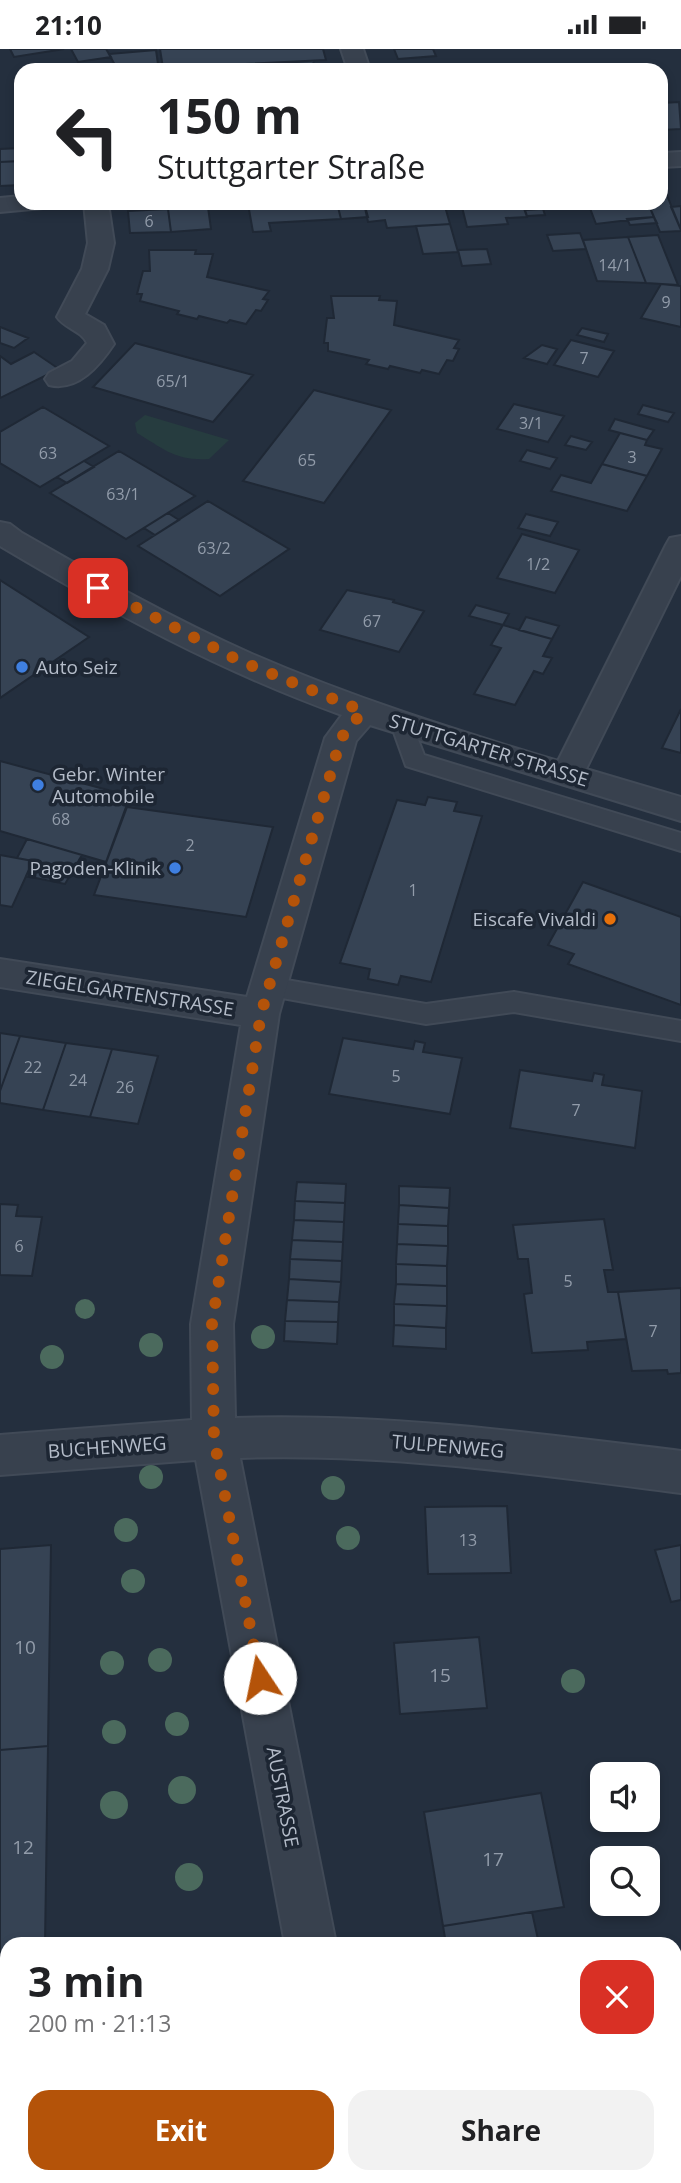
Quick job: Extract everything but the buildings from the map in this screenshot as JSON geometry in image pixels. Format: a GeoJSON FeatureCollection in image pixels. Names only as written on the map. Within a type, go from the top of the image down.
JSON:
{"type":"FeatureCollection","features":[{"type":"Feature","properties":{"kind":"street"},"geometry":{"type":"LineString","coordinates":[[59,379],[82,367],[101,344],[96,331],[70,317],[95,269],[101,243],[97,210]]}},
{"type":"Feature","properties":{"kind":"street","name":"STUTTGARTER STRASSE"},"geometry":{"type":"LineString","coordinates":[[0,531],[11,540],[142,613],[240,661],[363,711],[681,809]]}},
{"type":"Feature","properties":{"kind":"street"},"geometry":{"type":"LineString","coordinates":[[566,774],[595,722],[681,545]]}},
{"type":"Feature","properties":{"kind":"street","name":"AUSTRASSE"},"geometry":{"type":"LineString","coordinates":[[310,1937],[214,1439],[212,1324],[265,1000],[341,738],[363,711]]}},
{"type":"Feature","properties":{"kind":"street","name":"ZIEGELGARTENSTRASSE"},"geometry":{"type":"LineString","coordinates":[[0,973],[265,1000]]}},
{"type":"Feature","properties":{"kind":"street","name":"TULPENWEG"},"geometry":{"type":"LineString","coordinates":[[214,1439],[354,1438],[546,1455],[681,1472]]}},
{"type":"Feature","properties":{"kind":"street","name":"BUCHENWEG"},"geometry":{"type":"LineString","coordinates":[[0,1455],[214,1439]]}},
{"type":"Feature","properties":{"kind":"lane"},"geometry":{"type":"LineString","coordinates":[[402,723],[414,760],[681,842]]}},
{"type":"Feature","properties":{"kind":"lane"},"geometry":{"type":"LineString","coordinates":[[265,1000],[426,1014],[514,1002],[681,1031]]}},
{"type":"Feature","properties":{"kind":"green space"},"geometry":{"type":"Polygon","coordinates":[[[145,415],[229,440],[209,459],[178,456],[137,433],[135,423],[145,415]]]}},
{"type":"Feature","properties":{"kind":"place","name":"Auto Seiz"},"geometry":{"type":"Point","coordinates":[22,667]}},
{"type":"Feature","properties":{"kind":"place","name":"Gebr. Winter Automobile"},"geometry":{"type":"Point","coordinates":[38,785]}},
{"type":"Feature","properties":{"kind":"place","name":"Pagoden-Klinik"},"geometry":{"type":"Point","coordinates":[175,868]}},
{"type":"Feature","properties":{"kind":"place","name":"Eiscafe Vivaldi"},"geometry":{"type":"Point","coordinates":[610,919]}},
{"type":"Feature","properties":{"kind":"route"},"geometry":{"type":"LineString","coordinates":[[98,588],[142,613],[240,661],[363,711],[341,738],[261,1014],[212,1324],[214,1439],[260,1678]]}}]}
